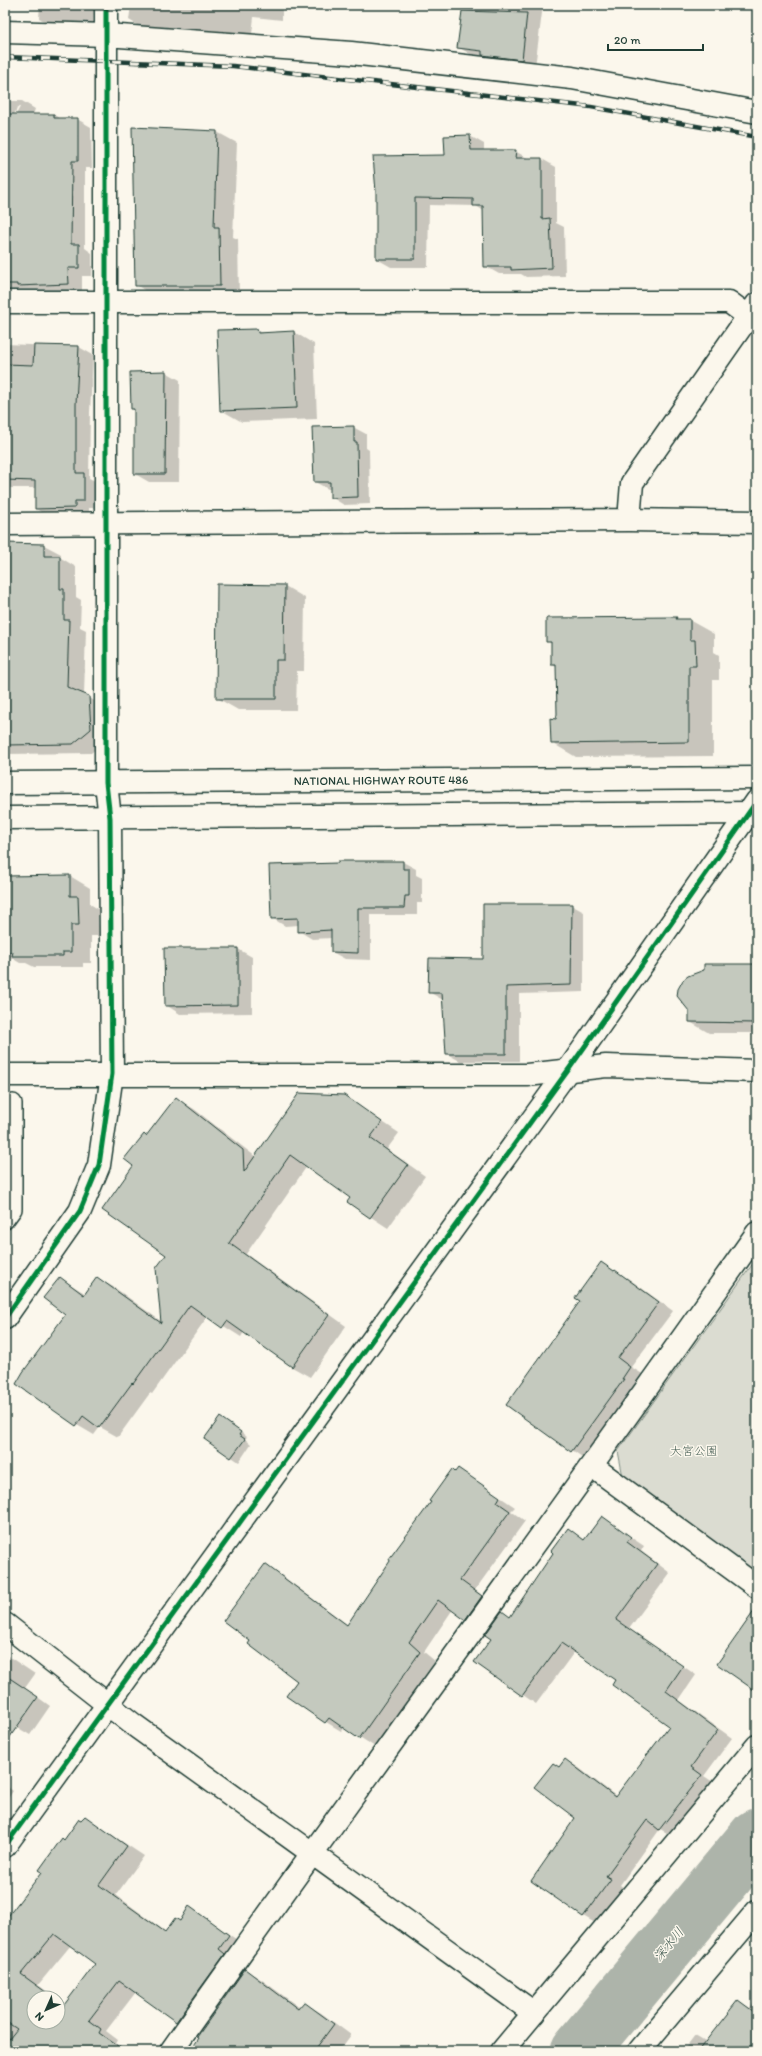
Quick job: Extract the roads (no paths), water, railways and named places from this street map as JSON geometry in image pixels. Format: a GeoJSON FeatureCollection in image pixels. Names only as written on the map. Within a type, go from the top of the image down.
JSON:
{"type":"FeatureCollection","features":[{"type":"Feature","properties":{"kind":"main road"},"geometry":{"type":"LineString","coordinates":[[5,1318],[80,1211],[99,1165],[112,1074],[110,818],[106,783],[106,5]]}},
{"type":"Feature","properties":{"kind":"main road"},"geometry":{"type":"LineString","coordinates":[[5,32],[106,35],[351,53],[572,78],[757,112]]}},
{"type":"Feature","properties":{"kind":"main road"},"geometry":{"type":"LineString","coordinates":[[5,302],[729,302],[753,310],[632,483],[629,520]]}},
{"type":"Feature","properties":{"kind":"main road"},"geometry":{"type":"LineString","coordinates":[[5,524],[107,525],[629,520],[757,522]]}},
{"type":"Feature","properties":{"kind":"main road","name":"NATIONAL HIGHWAY ROUTE 486"},"geometry":{"type":"LineString","coordinates":[[5,783],[757,778]]}},
{"type":"Feature","properties":{"kind":"main road"},"geometry":{"type":"LineString","coordinates":[[5,818],[110,818],[754,809]]}},
{"type":"Feature","properties":{"kind":"main road"},"geometry":{"type":"LineString","coordinates":[[5,1846],[569,1069],[754,809]]}},
{"type":"Feature","properties":{"kind":"main road"},"geometry":{"type":"LineString","coordinates":[[5,1075],[527,1075],[569,1069],[606,1066],[757,1071]]}},
{"type":"Feature","properties":{"kind":"main road"},"geometry":{"type":"LineString","coordinates":[[171,2051],[312,1852],[592,1466],[757,1233]]}},
{"type":"Feature","properties":{"kind":"main road"},"geometry":{"type":"LineString","coordinates":[[592,1466],[757,1587]]}},
{"type":"Feature","properties":{"kind":"main road"},"geometry":{"type":"LineString","coordinates":[[5,1624],[108,1705],[534,2013]]}},
{"type":"Feature","properties":{"kind":"main road"},"geometry":{"type":"LineString","coordinates":[[502,2051],[757,1746]]}},
{"type":"Feature","properties":{"kind":"main road"},"geometry":{"type":"LineString","coordinates":[[639,2051],[757,1911]]}},
{"type":"Feature","properties":{"kind":"lane"},"geometry":{"type":"LineString","coordinates":[[5,1220],[13,1209],[13,1103]]}},
{"type":"Feature","properties":{"kind":"waterway","name":"深水川"},"geometry":{"type":"LineString","coordinates":[[579,2051],[757,1837]]}},
{"type":"Feature","properties":{"kind":"railway"},"geometry":{"type":"LineString","coordinates":[[5,57],[233,66],[591,107],[757,137]]}},
{"type":"Feature","properties":{"kind":"park label","name":"大宮公園"},"geometry":{"type":"Point","coordinates":[694,1451]}}]}
